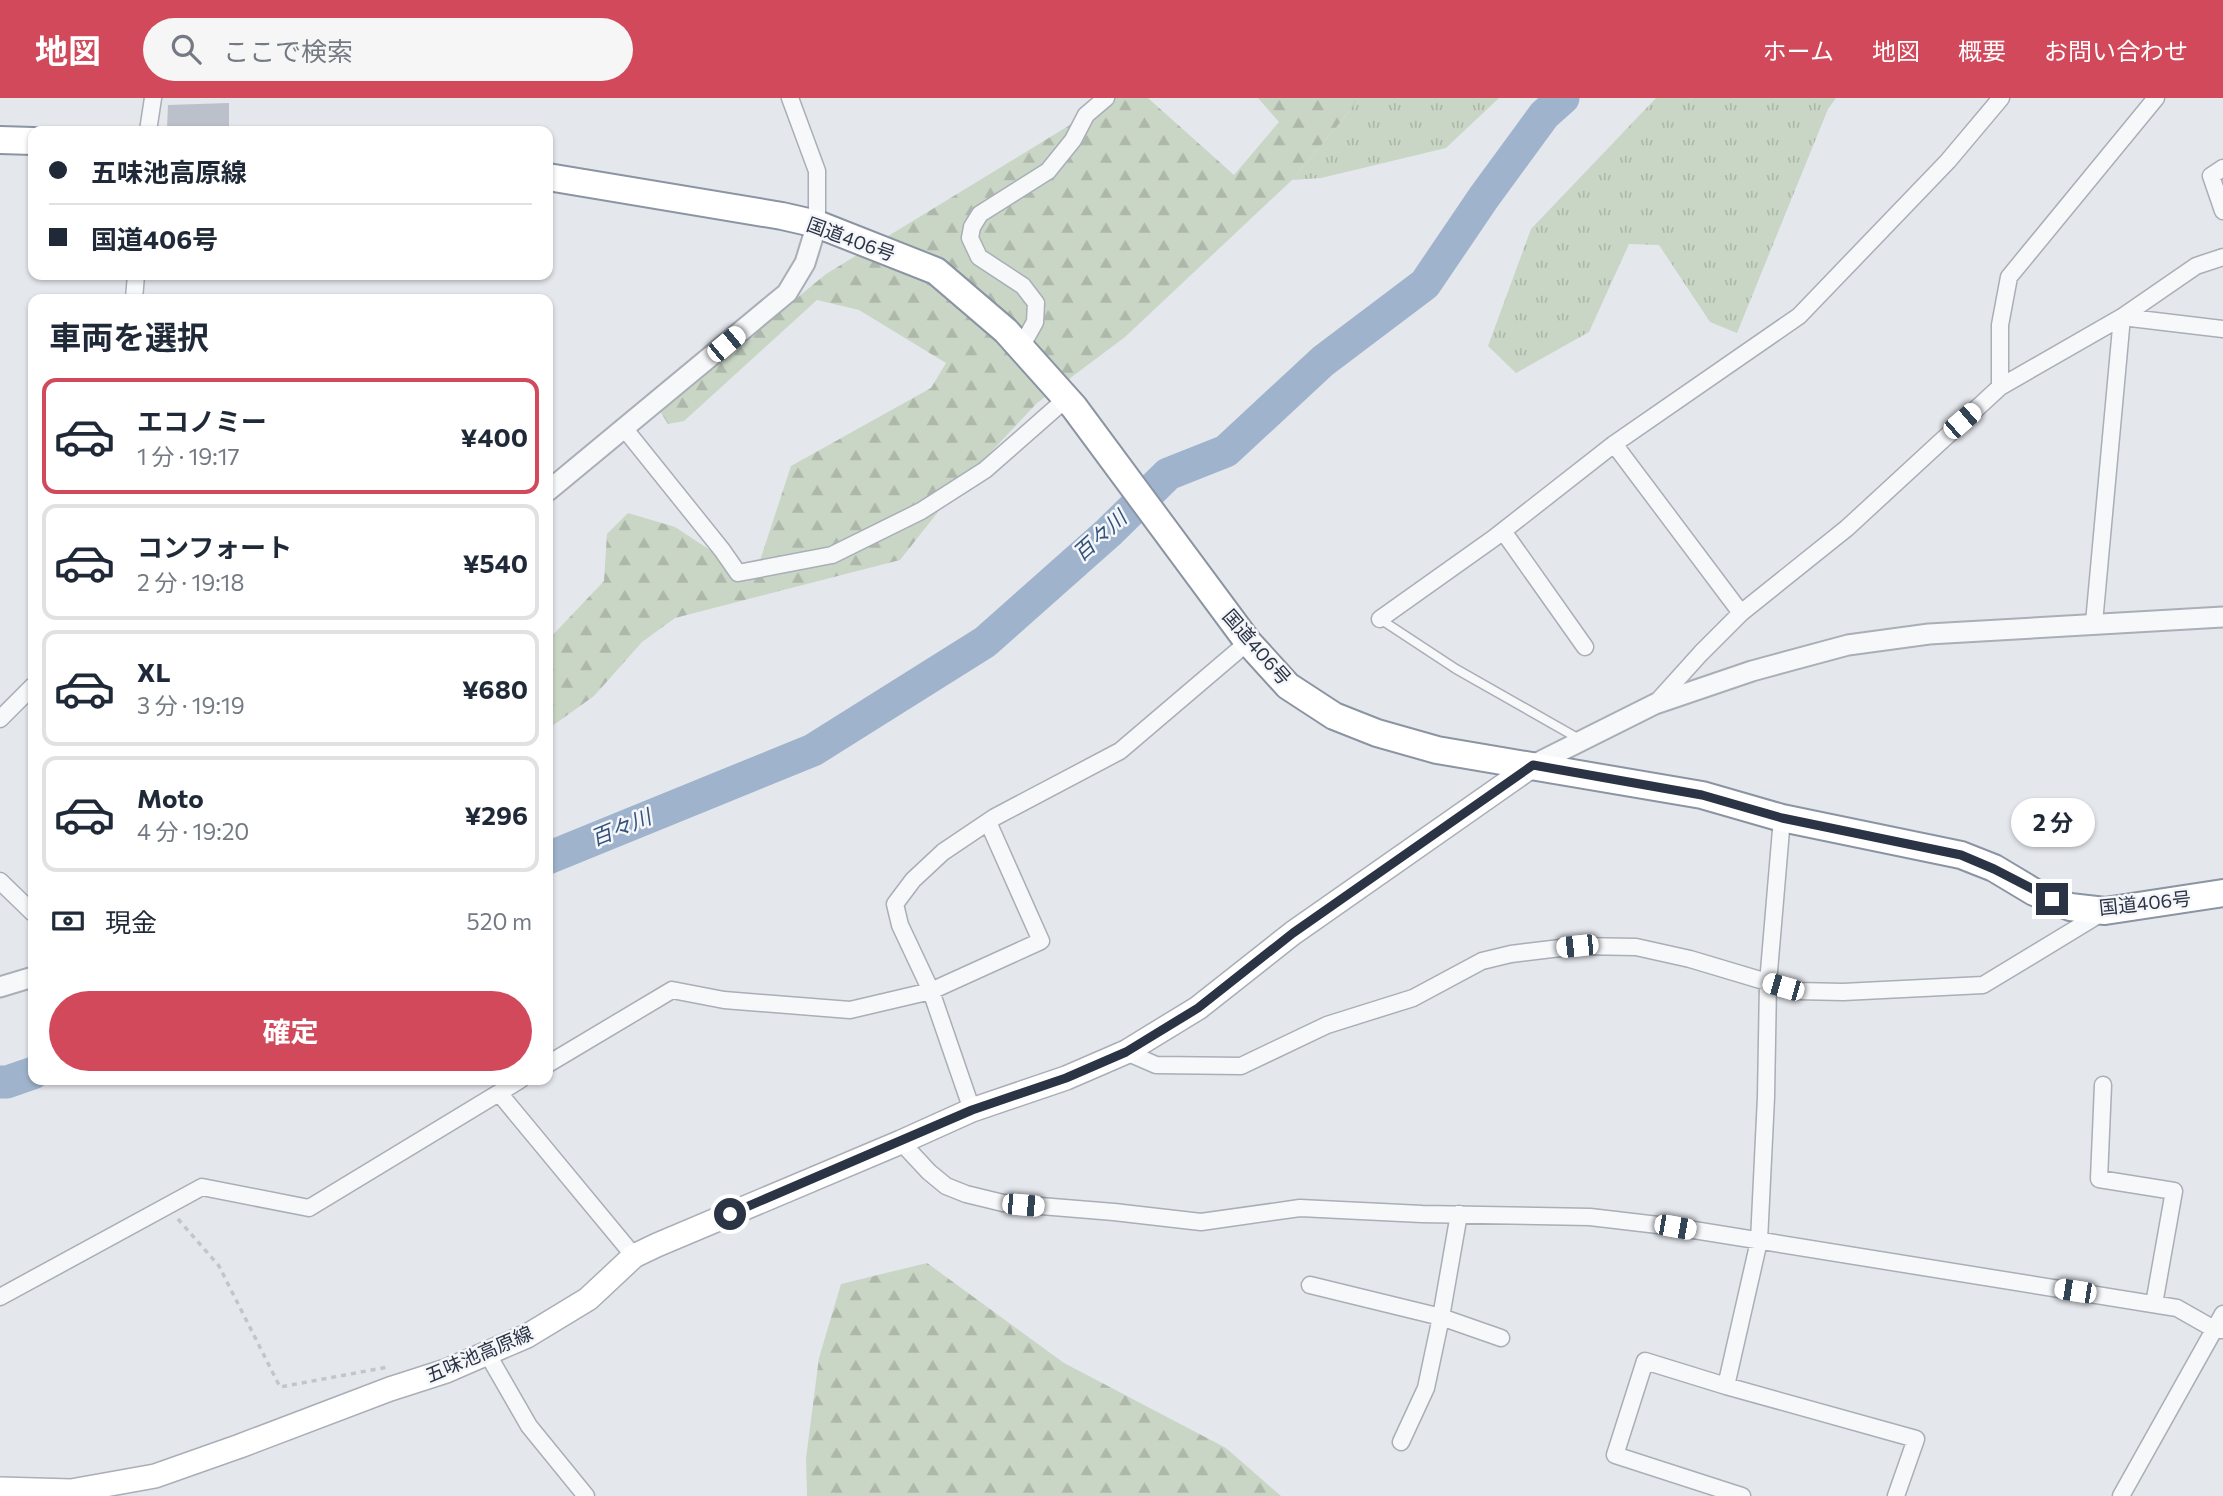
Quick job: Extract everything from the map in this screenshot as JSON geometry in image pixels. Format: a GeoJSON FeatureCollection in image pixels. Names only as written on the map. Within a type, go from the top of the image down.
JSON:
{"type":"FeatureCollection","features":[{"type":"Feature","properties":{"kind":"highway"},"geometry":{"type":"LineString","coordinates":[[0,141],[28,141]]}},
{"type":"Feature","properties":{"kind":"highway","name":"国道406号"},"geometry":{"type":"LineString","coordinates":[[553,178],[817,224],[936,271],[1006,331],[1070,402],[1248,642],[1288,686],[1334,716],[1377,733],[1437,750],[1702,795],[1782,818],[1961,855],[2070,907],[2105,911],[2223,893]]}},
{"type":"Feature","properties":{"kind":"main road","name":"五味池高原線"},"geometry":{"type":"LineString","coordinates":[[0,1489],[72,1494],[167,1471],[446,1371],[527,1336],[588,1299],[634,1256],[657,1245],[972,1110],[1066,1078],[1126,1052],[1198,1008],[1293,933],[1533,765]]}},
{"type":"Feature","properties":{"kind":"street"},"geometry":{"type":"LineString","coordinates":[[149,126],[153,98]]}},
{"type":"Feature","properties":{"kind":"street"},"geometry":{"type":"LineString","coordinates":[[553,487],[788,293],[805,263],[817,224],[817,172],[790,98]]}},
{"type":"Feature","properties":{"kind":"street"},"geometry":{"type":"LineString","coordinates":[[1021,347],[1035,323],[1037,303],[1023,286],[979,257],[970,237],[972,227],[979,214],[1048,171],[1073,140],[1086,115],[1107,98]]}},
{"type":"Feature","properties":{"kind":"street"},"geometry":{"type":"LineString","coordinates":[[1380,619],[1503,531],[1614,444],[1799,316],[1948,160],[2001,98]]}},
{"type":"Feature","properties":{"kind":"street"},"geometry":{"type":"LineString","coordinates":[[2000,387],[2000,325],[2009,277],[2156,98]]}},
{"type":"Feature","properties":{"kind":"street"},"geometry":{"type":"LineString","coordinates":[[2223,168],[2211,176],[2223,211]]}},
{"type":"Feature","properties":{"kind":"street"},"geometry":{"type":"LineString","coordinates":[[1655,704],[1741,613],[1847,528],[2000,387],[2123,317],[2196,266],[2223,257]]}},
{"type":"Feature","properties":{"kind":"street"},"geometry":{"type":"LineString","coordinates":[[2123,317],[2223,329]]}},
{"type":"Feature","properties":{"kind":"street"},"geometry":{"type":"LineString","coordinates":[[2094,623],[2123,317]]}},
{"type":"Feature","properties":{"kind":"street"},"geometry":{"type":"LineString","coordinates":[[624,428],[738,573],[832,555],[921,511],[985,470],[1070,402]]}},
{"type":"Feature","properties":{"kind":"street"},"geometry":{"type":"LineString","coordinates":[[1614,444],[1741,613]]}},
{"type":"Feature","properties":{"kind":"street"},"geometry":{"type":"LineString","coordinates":[[1503,531],[1585,647]]}},
{"type":"Feature","properties":{"kind":"street"},"geometry":{"type":"LineString","coordinates":[[1533,765],[1655,704],[1752,671],[1848,645],[1929,634],[2223,617]]}},
{"type":"Feature","properties":{"kind":"street"},"geometry":{"type":"LineString","coordinates":[[972,1110],[931,991],[900,925],[895,904],[913,880],[943,852],[988,822],[1121,751],[1248,642]]}},
{"type":"Feature","properties":{"kind":"street"},"geometry":{"type":"LineString","coordinates":[[0,719],[28,691]]}},
{"type":"Feature","properties":{"kind":"street"},"geometry":{"type":"LineString","coordinates":[[1726,1386],[1759,1241],[1768,983],[1782,818]]}},
{"type":"Feature","properties":{"kind":"street"},"geometry":{"type":"LineString","coordinates":[[553,1060],[672,990],[724,1000],[850,1010],[931,991],[1041,941],[988,822]]}},
{"type":"Feature","properties":{"kind":"street"},"geometry":{"type":"LineString","coordinates":[[0,881],[28,909]]}},
{"type":"Feature","properties":{"kind":"street"},"geometry":{"type":"LineString","coordinates":[[1126,1052],[1156,1065],[1241,1066],[1327,1026],[1413,998],[1482,961],[1511,954],[1564,948],[1636,947],[1690,959],[1797,991],[1843,992],[1983,985],[2105,911]]}},
{"type":"Feature","properties":{"kind":"street"},"geometry":{"type":"LineString","coordinates":[[0,987],[28,979]]}},
{"type":"Feature","properties":{"kind":"street"},"geometry":{"type":"LineString","coordinates":[[0,1297],[202,1187],[309,1208],[512,1085]]}},
{"type":"Feature","properties":{"kind":"street"},"geometry":{"type":"LineString","coordinates":[[2103,1085],[2099,1179],[2174,1191],[2154,1304]]}},
{"type":"Feature","properties":{"kind":"street"},"geometry":{"type":"LineString","coordinates":[[499,1093],[634,1256]]}},
{"type":"Feature","properties":{"kind":"street"},"geometry":{"type":"LineString","coordinates":[[901,1142],[946,1186],[1003,1203],[1201,1222],[1300,1208],[1590,1217],[1675,1227],[2177,1308],[2219,1329]]}},
{"type":"Feature","properties":{"kind":"street"},"geometry":{"type":"LineString","coordinates":[[1401,1442],[1426,1388],[1459,1214]]}},
{"type":"Feature","properties":{"kind":"street"},"geometry":{"type":"LineString","coordinates":[[1310,1285],[1441,1318],[1501,1338]]}},
{"type":"Feature","properties":{"kind":"street"},"geometry":{"type":"LineString","coordinates":[[2121,1496],[2219,1329],[2223,1314]]}},
{"type":"Feature","properties":{"kind":"street"},"geometry":{"type":"LineString","coordinates":[[487,1353],[529,1426],[586,1496]]}},
{"type":"Feature","properties":{"kind":"street"},"geometry":{"type":"LineString","coordinates":[[1742,1496],[1615,1455],[1646,1361],[1916,1439],[1896,1496]]}},
{"type":"Feature","properties":{"kind":"lane"},"geometry":{"type":"LineString","coordinates":[[1380,619],[1456,669],[1583,741]]}},
{"type":"Feature","properties":{"kind":"path"},"geometry":{"type":"LineString","coordinates":[[168,1207],[219,1266],[280,1387],[384,1367],[396,1368]]}},
{"type":"Feature","properties":{"kind":"green space"},"geometry":{"type":"Polygon","coordinates":[[[1114,98],[1148,98],[1234,175],[1279,122],[1258,98],[1358,98],[1292,180],[1125,337],[1037,403],[957,488],[900,560],[675,618],[642,642],[594,696],[553,725],[553,635],[604,581],[607,534],[628,513],[675,527],[754,579],[791,466],[931,388],[946,363],[859,310],[817,300],[684,421],[668,424],[660,411],[826,274],[1114,98]]]}},
{"type":"Feature","properties":{"kind":"green space"},"geometry":{"type":"Polygon","coordinates":[[[1358,98],[1499,98],[1446,148],[1321,178],[1292,180],[1358,98]]]}},
{"type":"Feature","properties":{"kind":"green space"},"geometry":{"type":"Polygon","coordinates":[[[1656,98],[1836,98],[1828,109],[1737,333],[1710,322],[1659,245],[1629,244],[1589,332],[1516,373],[1488,346],[1531,229],[1656,98]]]}},
{"type":"Feature","properties":{"kind":"green space"},"geometry":{"type":"Polygon","coordinates":[[[927,1263],[1064,1363],[1226,1448],[1281,1496],[807,1496],[806,1458],[819,1358],[841,1284],[927,1263]]]}},
{"type":"Feature","properties":{"kind":"building"},"geometry":{"type":"Polygon","coordinates":[[[229,103],[229,126],[167,126],[168,105],[229,103]]]}},
{"type":"Feature","properties":{"kind":"waterway","name":"百々川"},"geometry":{"type":"LineString","coordinates":[[553,856],[813,750],[985,642],[1109,532],[1168,474],[1226,451],[1323,361],[1425,284],[1544,115],[1563,98]]}},
{"type":"Feature","properties":{"kind":"waterway","name":"百々川"},"geometry":{"type":"LineString","coordinates":[[0,1082],[28,1075]]}},
{"type":"Feature","properties":{"kind":"route"},"geometry":{"type":"LineString","coordinates":[[730,1214],[972,1110],[1066,1078],[1126,1052],[1198,1008],[1293,933],[1533,765],[1702,795],[1782,818],[1961,855],[2052,899]]}}]}
